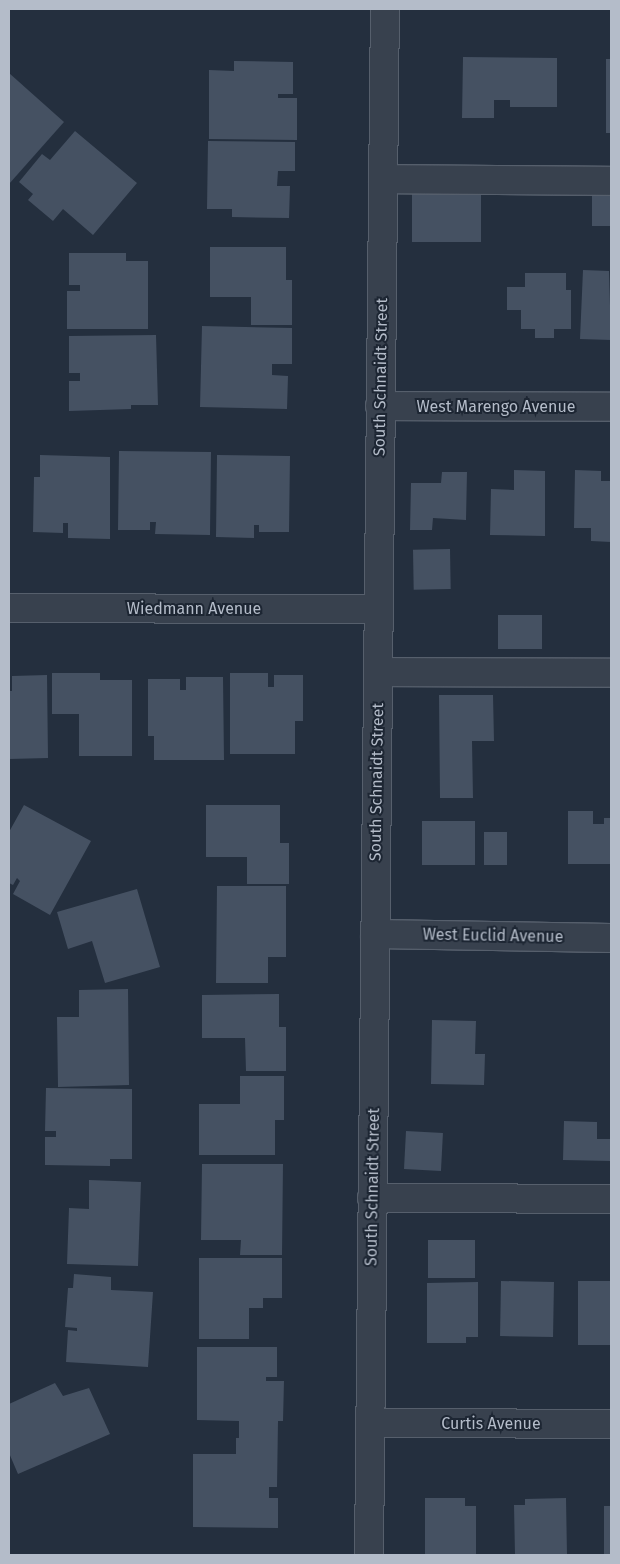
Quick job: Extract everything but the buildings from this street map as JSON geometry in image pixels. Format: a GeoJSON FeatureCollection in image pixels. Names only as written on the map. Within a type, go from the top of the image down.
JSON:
{"type":"FeatureCollection","features":[{"type":"Feature","properties":{"kind":"street","name":"South Schnaidt Street"},"geometry":{"type":"LineString","coordinates":[[369,1555],[385,9]]}},
{"type":"Feature","properties":{"kind":"street"},"geometry":{"type":"LineString","coordinates":[[383,180],[611,181]]}},
{"type":"Feature","properties":{"kind":"street","name":"West Marengo Avenue"},"geometry":{"type":"LineString","coordinates":[[380,406],[611,407]]}},
{"type":"Feature","properties":{"kind":"street","name":"Wiedmann Avenue"},"geometry":{"type":"LineString","coordinates":[[9,608],[378,609]]}},
{"type":"Feature","properties":{"kind":"street"},"geometry":{"type":"LineString","coordinates":[[378,672],[611,673]]}},
{"type":"Feature","properties":{"kind":"street","name":"West Euclid Avenue"},"geometry":{"type":"LineString","coordinates":[[375,934],[611,938]]}},
{"type":"Feature","properties":{"kind":"street"},"geometry":{"type":"LineString","coordinates":[[372,1198],[611,1199]]}},
{"type":"Feature","properties":{"kind":"street","name":"Curtis Avenue"},"geometry":{"type":"LineString","coordinates":[[370,1423],[611,1424]]}}]}
